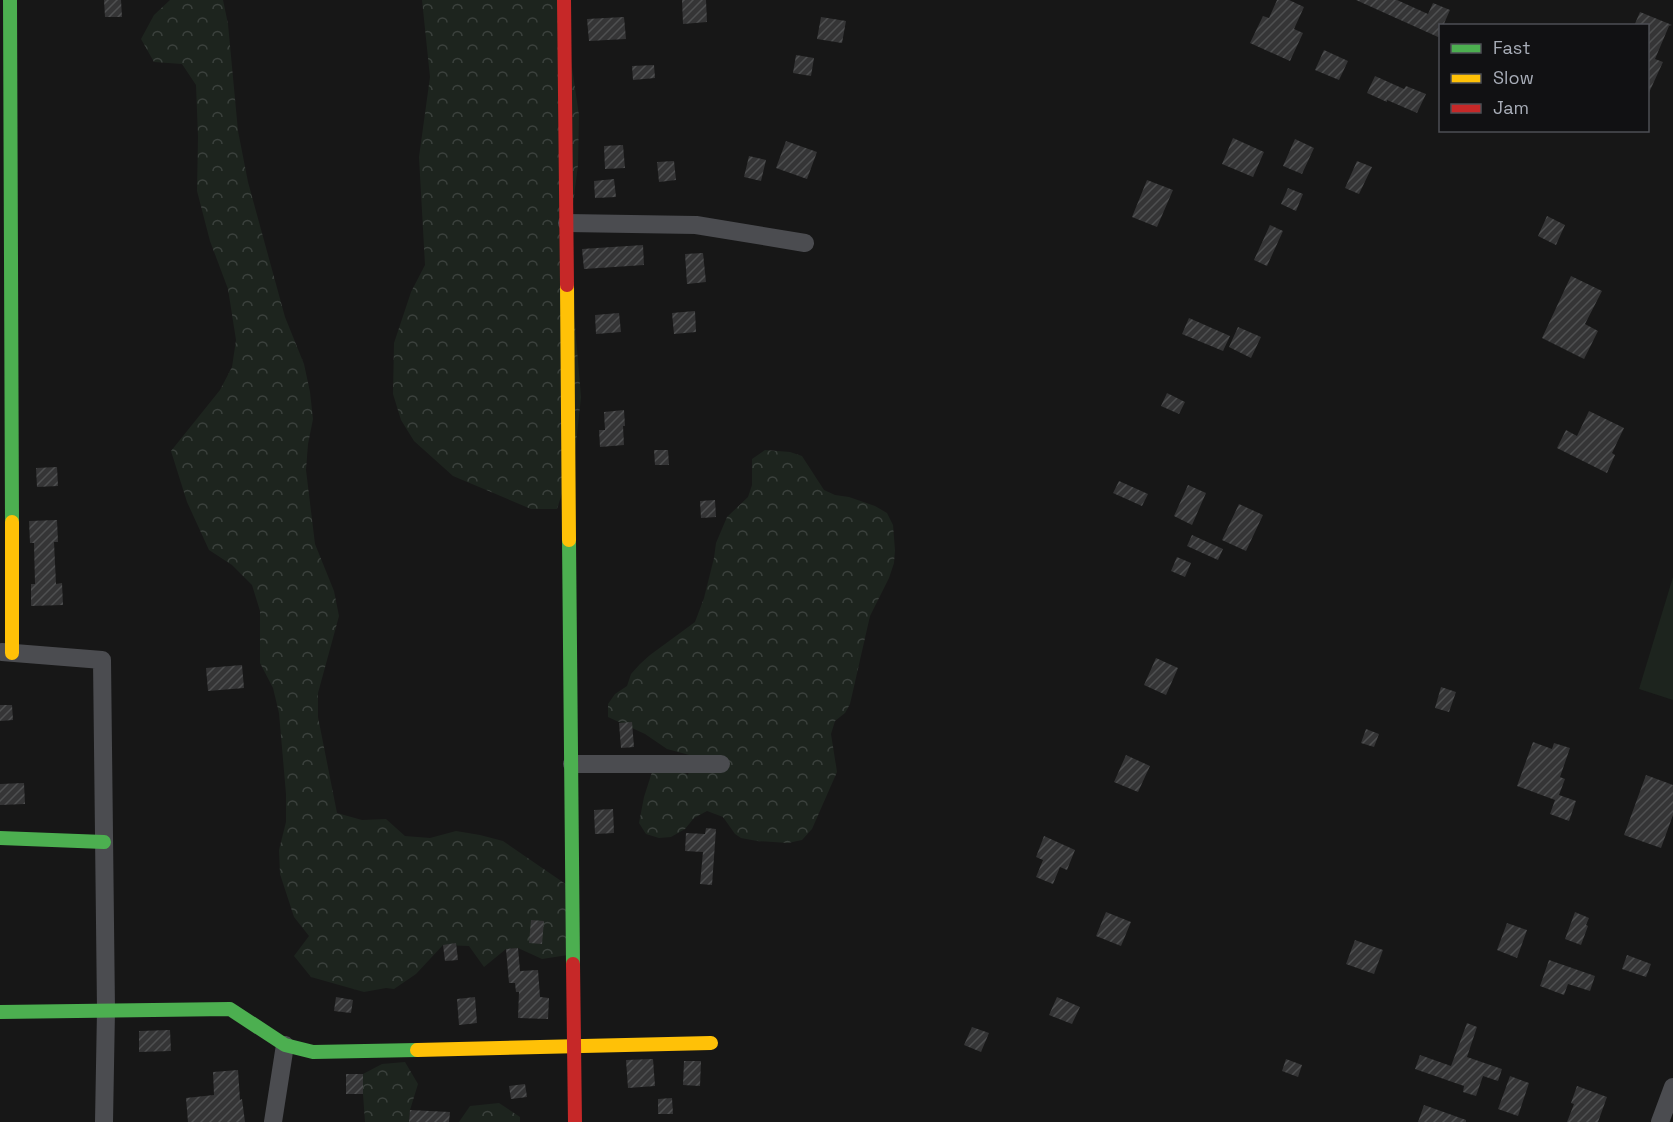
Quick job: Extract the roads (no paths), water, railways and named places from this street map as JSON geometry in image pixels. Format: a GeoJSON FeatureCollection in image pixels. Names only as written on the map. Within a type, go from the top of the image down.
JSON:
{"type":"FeatureCollection","features":[{"type":"Feature","properties":{"kind":"street"},"geometry":{"type":"LineString","coordinates":[[10,0],[5,100],[6,653],[102,660],[106,1010],[104,1122]]}},
{"type":"Feature","properties":{"kind":"street"},"geometry":{"type":"LineString","coordinates":[[564,0],[575,1122]]}},
{"type":"Feature","properties":{"kind":"street"},"geometry":{"type":"LineString","coordinates":[[567,223],[696,225],[805,243]]}},
{"type":"Feature","properties":{"kind":"street"},"geometry":{"type":"LineString","coordinates":[[572,764],[721,764]]}},
{"type":"Feature","properties":{"kind":"street"},"geometry":{"type":"LineString","coordinates":[[0,838],[104,842]]}},
{"type":"Feature","properties":{"kind":"street"},"geometry":{"type":"LineString","coordinates":[[0,1012],[230,1009],[285,1045],[313,1052],[711,1043]]}},
{"type":"Feature","properties":{"kind":"street"},"geometry":{"type":"LineString","coordinates":[[273,1122],[285,1045]]}},
{"type":"Feature","properties":{"kind":"street"},"geometry":{"type":"LineString","coordinates":[[1660,1122],[1673,1087]]}}]}
